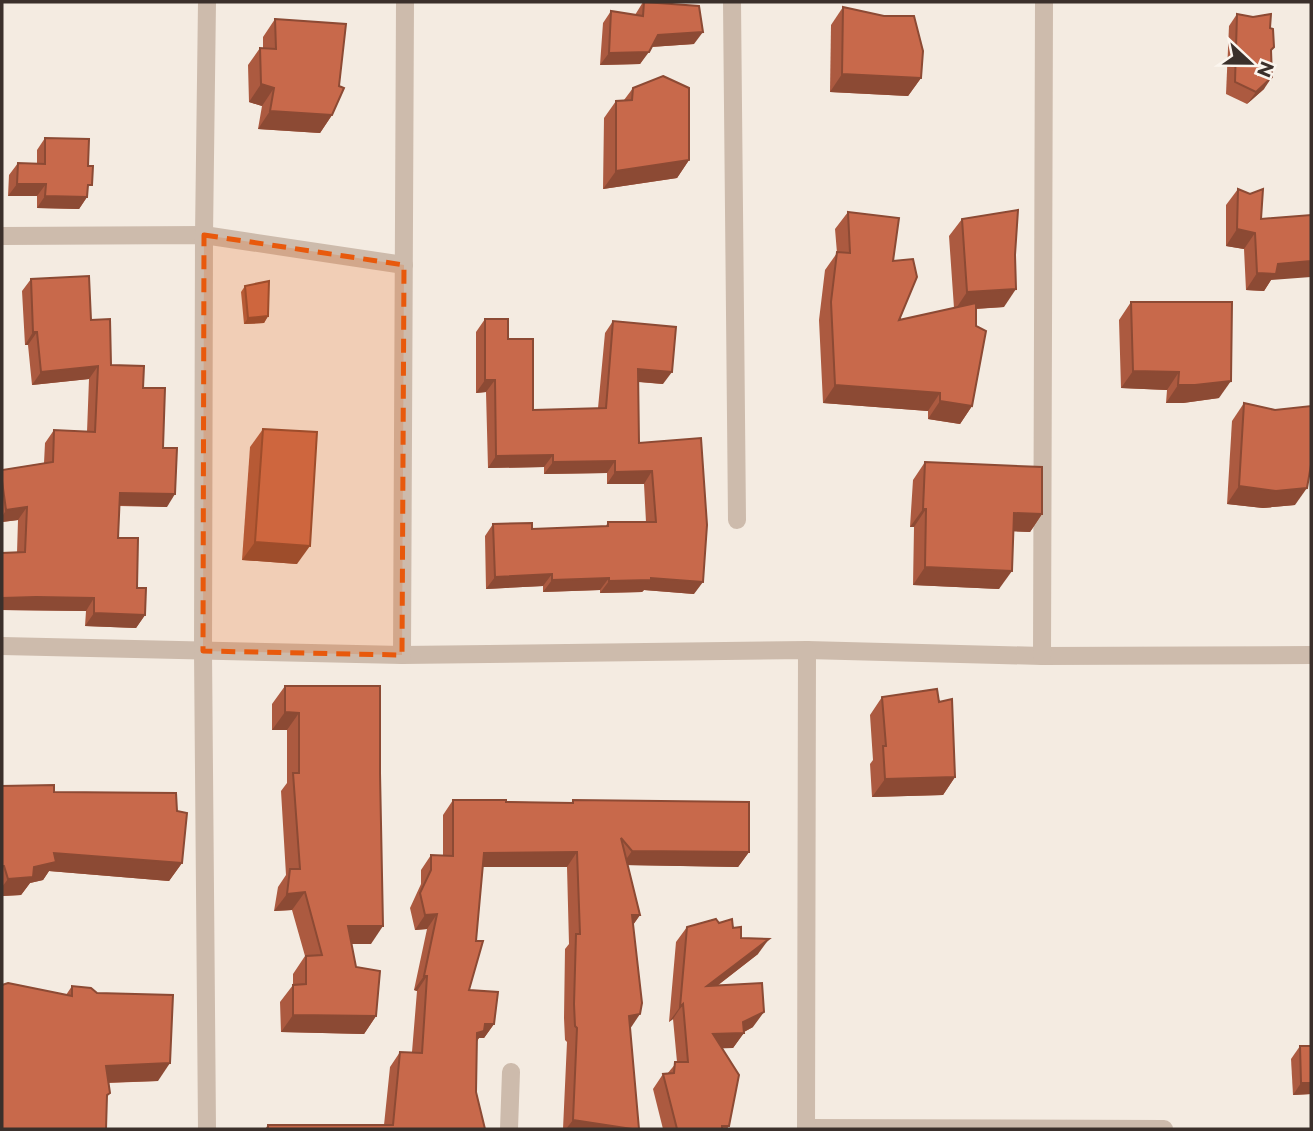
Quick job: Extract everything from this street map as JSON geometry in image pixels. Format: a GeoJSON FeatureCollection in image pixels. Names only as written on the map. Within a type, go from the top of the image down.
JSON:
{"type":"FeatureCollection","features":[{"type":"Feature","properties":{"kind":"street"},"geometry":{"type":"LineString","coordinates":[[207,2],[203,651],[207,1129]]}},
{"type":"Feature","properties":{"kind":"street"},"geometry":{"type":"LineString","coordinates":[[402,655],[404,2]]}},
{"type":"Feature","properties":{"kind":"street"},"geometry":{"type":"LineString","coordinates":[[732,2],[737,520]]}},
{"type":"Feature","properties":{"kind":"street"},"geometry":{"type":"LineString","coordinates":[[1042,656],[1044,2]]}},
{"type":"Feature","properties":{"kind":"street"},"geometry":{"type":"LineString","coordinates":[[2,236],[204,235],[404,265]]}},
{"type":"Feature","properties":{"kind":"street"},"geometry":{"type":"LineString","coordinates":[[2,646],[402,655],[807,650],[1042,656],[1311,655]]}},
{"type":"Feature","properties":{"kind":"street"},"geometry":{"type":"LineString","coordinates":[[807,650],[806,1128],[1164,1129]]}},
{"type":"Feature","properties":{"kind":"street"},"geometry":{"type":"LineString","coordinates":[[509,1129],[511,1072]]}},
{"type":"Feature","properties":{"kind":"highlighted area"},"geometry":{"type":"Polygon","coordinates":[[[204,235],[404,265],[402,655],[203,651],[204,235]]]}},
{"type":"Feature","properties":{"kind":"building"},"geometry":{"type":"Polygon","coordinates":[[[644,2],[699,6],[703,32],[658,35],[649,52],[609,53],[611,11],[643,16],[644,2]]]}},
{"type":"Feature","properties":{"kind":"building"},"geometry":{"type":"Polygon","coordinates":[[[843,7],[884,16],[914,16],[923,51],[921,78],[842,74],[843,7]]]}},
{"type":"Feature","properties":{"kind":"building"},"geometry":{"type":"Polygon","coordinates":[[[1237,14],[1253,17],[1271,14],[1270,28],[1273,29],[1274,47],[1271,50],[1272,77],[1256,92],[1235,82],[1237,14]]]}},
{"type":"Feature","properties":{"kind":"building"},"geometry":{"type":"Polygon","coordinates":[[[275,19],[346,24],[339,86],[344,88],[332,115],[270,111],[274,88],[261,84],[260,48],[276,49],[275,19]]]}},
{"type":"Feature","properties":{"kind":"building"},"geometry":{"type":"Polygon","coordinates":[[[663,76],[689,88],[689,160],[616,171],[616,101],[632,100],[633,88],[663,76]]]}},
{"type":"Feature","properties":{"kind":"building"},"geometry":{"type":"Polygon","coordinates":[[[45,138],[89,139],[88,166],[93,166],[92,185],[88,185],[87,197],[45,196],[46,184],[17,184],[18,163],[45,164],[45,138]]]}},
{"type":"Feature","properties":{"kind":"building"},"geometry":{"type":"Polygon","coordinates":[[[1238,189],[1250,194],[1263,189],[1261,219],[1311,215],[1311,261],[1278,264],[1276,274],[1257,273],[1255,233],[1237,229],[1238,189]]]}},
{"type":"Feature","properties":{"kind":"building"},"geometry":{"type":"Polygon","coordinates":[[[1018,210],[1016,289],[967,292],[962,219],[1018,210]]]}},
{"type":"Feature","properties":{"kind":"building"},"geometry":{"type":"Polygon","coordinates":[[[848,212],[899,218],[893,261],[913,259],[917,277],[899,320],[976,303],[976,326],[986,331],[972,406],[940,401],[940,393],[835,385],[831,302],[837,252],[850,253],[848,212]]]}},
{"type":"Feature","properties":{"kind":"building"},"geometry":{"type":"Polygon","coordinates":[[[89,276],[91,320],[110,319],[111,365],[144,366],[143,388],[165,388],[163,448],[177,448],[175,494],[120,493],[118,538],[138,538],[137,588],[146,588],[145,615],[94,613],[94,598],[2,598],[2,553],[25,552],[27,507],[6,510],[2,470],[53,462],[54,430],[95,432],[98,366],[41,372],[37,332],[33,332],[31,279],[89,276]]]}},
{"type":"Feature","properties":{"kind":"building"},"geometry":{"type":"Polygon","coordinates":[[[269,281],[268,316],[248,318],[245,286],[269,281]]]}},
{"type":"Feature","properties":{"kind":"building"},"geometry":{"type":"Polygon","coordinates":[[[1131,302],[1232,302],[1231,381],[1178,385],[1179,372],[1133,371],[1131,302]]]}},
{"type":"Feature","properties":{"kind":"building"},"geometry":{"type":"Polygon","coordinates":[[[485,319],[508,319],[508,339],[533,339],[533,410],[606,408],[613,321],[676,327],[672,372],[638,369],[639,443],[701,438],[707,525],[703,582],[651,578],[609,581],[609,578],[552,580],[552,574],[495,577],[493,524],[532,523],[532,529],[608,526],[608,522],[656,522],[652,471],[615,472],[615,461],[553,462],[553,455],[496,456],[495,380],[485,380],[485,319]]]}},
{"type":"Feature","properties":{"kind":"building"},"geometry":{"type":"Polygon","coordinates":[[[1244,403],[1275,410],[1311,406],[1311,465],[1307,488],[1276,491],[1239,486],[1244,403]]]}},
{"type":"Feature","properties":{"kind":"building"},"geometry":{"type":"Polygon","coordinates":[[[263,429],[317,432],[310,546],[255,542],[263,429]]]}},
{"type":"Feature","properties":{"kind":"building"},"geometry":{"type":"Polygon","coordinates":[[[925,462],[1042,467],[1042,514],[1014,513],[1012,571],[925,567],[925,462]]]}},
{"type":"Feature","properties":{"kind":"building"},"geometry":{"type":"Polygon","coordinates":[[[285,686],[380,686],[383,926],[348,926],[356,967],[380,971],[376,1016],[293,1015],[293,985],[306,984],[306,956],[322,955],[305,892],[287,894],[290,869],[300,869],[293,773],[299,773],[299,713],[285,712],[285,686]]]}},
{"type":"Feature","properties":{"kind":"building"},"geometry":{"type":"Polygon","coordinates":[[[937,689],[939,702],[952,699],[955,777],[885,779],[883,746],[886,746],[882,697],[937,689]]]}},
{"type":"Feature","properties":{"kind":"building"},"geometry":{"type":"Polygon","coordinates":[[[54,785],[54,792],[176,793],[177,811],[187,813],[182,863],[54,853],[56,862],[34,867],[33,877],[8,879],[2,866],[2,786],[54,785]]]}},
{"type":"Feature","properties":{"kind":"building"},"geometry":{"type":"Polygon","coordinates":[[[453,800],[573,803],[573,800],[749,802],[749,852],[632,851],[621,838],[640,915],[632,915],[642,1003],[640,1014],[629,1016],[639,1129],[573,1120],[577,1028],[574,1004],[576,934],[580,934],[577,852],[484,853],[476,941],[483,941],[469,990],[498,992],[494,1024],[485,1024],[484,1031],[477,1033],[476,1092],[485,1129],[268,1129],[268,1125],[393,1125],[400,1052],[422,1053],[427,976],[424,976],[437,914],[425,915],[420,893],[431,870],[431,855],[453,856],[453,800]]]}},
{"type":"Feature","properties":{"kind":"building"},"geometry":{"type":"Polygon","coordinates":[[[716,919],[719,923],[732,919],[733,928],[741,927],[741,938],[769,939],[707,986],[762,983],[764,1012],[743,1022],[744,1033],[713,1034],[739,1075],[729,1126],[722,1126],[722,1129],[677,1129],[663,1074],[674,1073],[675,1062],[688,1062],[683,1004],[680,1007],[687,927],[716,919]]]}},
{"type":"Feature","properties":{"kind":"building"},"geometry":{"type":"Polygon","coordinates":[[[8,983],[72,996],[72,986],[91,988],[97,993],[173,995],[170,1063],[106,1066],[110,1093],[107,1095],[106,1129],[2,1129],[2,985],[8,983]]]}},
{"type":"Feature","properties":{"kind":"building"},"geometry":{"type":"Polygon","coordinates":[[[1300,1046],[1311,1046],[1311,1083],[1301,1083],[1300,1046]]]}}]}
